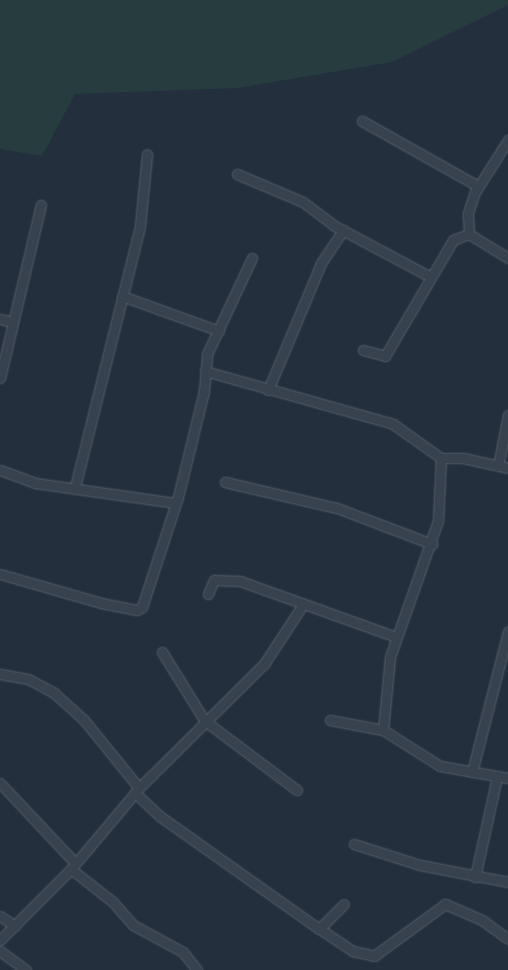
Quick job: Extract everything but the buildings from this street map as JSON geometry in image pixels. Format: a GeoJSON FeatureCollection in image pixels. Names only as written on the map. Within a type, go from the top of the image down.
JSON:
{"type":"FeatureCollection","features":[{"type":"Feature","properties":{"kind":"street"},"geometry":{"type":"LineString","coordinates":[[362,121],[478,186]]}},
{"type":"Feature","properties":{"kind":"street"},"geometry":{"type":"LineString","coordinates":[[469,234],[468,213],[478,186],[508,140]]}},
{"type":"Feature","properties":{"kind":"street"},"geometry":{"type":"LineString","coordinates":[[75,487],[140,226],[147,154]]}},
{"type":"Feature","properties":{"kind":"street"},"geometry":{"type":"LineString","coordinates":[[237,174],[303,202],[343,230],[429,276]]}},
{"type":"Feature","properties":{"kind":"street"},"geometry":{"type":"LineString","coordinates":[[0,378],[41,205]]}},
{"type":"Feature","properties":{"kind":"street"},"geometry":{"type":"LineString","coordinates":[[268,390],[322,263],[343,230]]}},
{"type":"Feature","properties":{"kind":"street"},"geometry":{"type":"LineString","coordinates":[[469,234],[508,258]]}},
{"type":"Feature","properties":{"kind":"street"},"geometry":{"type":"LineString","coordinates":[[364,350],[385,356],[429,276],[453,240],[469,234]]}},
{"type":"Feature","properties":{"kind":"street"},"geometry":{"type":"LineString","coordinates":[[0,574],[82,598],[140,609],[175,503],[205,370],[219,331],[252,258]]}},
{"type":"Feature","properties":{"kind":"street"},"geometry":{"type":"LineString","coordinates":[[122,296],[188,316],[219,331]]}},
{"type":"Feature","properties":{"kind":"street"},"geometry":{"type":"LineString","coordinates":[[0,319],[13,322]]}},
{"type":"Feature","properties":{"kind":"street"},"geometry":{"type":"LineString","coordinates":[[205,370],[268,390],[393,424],[441,458],[508,468]]}},
{"type":"Feature","properties":{"kind":"street"},"geometry":{"type":"LineString","coordinates":[[498,466],[508,415]]}},
{"type":"Feature","properties":{"kind":"street"},"geometry":{"type":"LineString","coordinates":[[383,730],[396,636],[432,544],[440,509],[437,488],[441,458]]}},
{"type":"Feature","properties":{"kind":"street"},"geometry":{"type":"LineString","coordinates":[[0,470],[35,483],[75,487],[175,503]]}},
{"type":"Feature","properties":{"kind":"street"},"geometry":{"type":"LineString","coordinates":[[225,482],[337,508],[432,544]]}},
{"type":"Feature","properties":{"kind":"street"},"geometry":{"type":"LineString","coordinates":[[208,594],[214,580],[240,581],[302,606],[396,636]]}},
{"type":"Feature","properties":{"kind":"street"},"geometry":{"type":"LineString","coordinates":[[0,940],[73,866],[137,791],[264,664],[302,606]]}},
{"type":"Feature","properties":{"kind":"street"},"geometry":{"type":"LineString","coordinates":[[472,772],[508,632]]}},
{"type":"Feature","properties":{"kind":"street"},"geometry":{"type":"LineString","coordinates":[[162,652],[205,721],[297,790]]}},
{"type":"Feature","properties":{"kind":"street"},"geometry":{"type":"LineString","coordinates":[[0,674],[28,679],[54,693],[84,720],[137,791],[161,817],[320,930],[354,951],[374,956],[445,904],[482,920],[508,939]]}},
{"type":"Feature","properties":{"kind":"street"},"geometry":{"type":"LineString","coordinates":[[330,720],[383,730],[428,762],[508,778]]}},
{"type":"Feature","properties":{"kind":"street"},"geometry":{"type":"LineString","coordinates":[[475,877],[497,776]]}},
{"type":"Feature","properties":{"kind":"street"},"geometry":{"type":"LineString","coordinates":[[0,783],[73,866],[113,902],[133,925],[183,952],[197,970]]}},
{"type":"Feature","properties":{"kind":"street"},"geometry":{"type":"LineString","coordinates":[[354,844],[475,877],[508,882]]}},
{"type":"Feature","properties":{"kind":"street"},"geometry":{"type":"LineString","coordinates":[[320,930],[344,904]]}},
{"type":"Feature","properties":{"kind":"street"},"geometry":{"type":"LineString","coordinates":[[0,916],[14,926]]}},
{"type":"Feature","properties":{"kind":"street"},"geometry":{"type":"LineString","coordinates":[[0,951],[26,970]]}},
{"type":"Feature","properties":{"kind":"green space"},"geometry":{"type":"Polygon","coordinates":[[[0,0],[508,0],[508,5],[392,62],[238,88],[75,94],[42,156],[0,149],[0,0]]]}}]}
